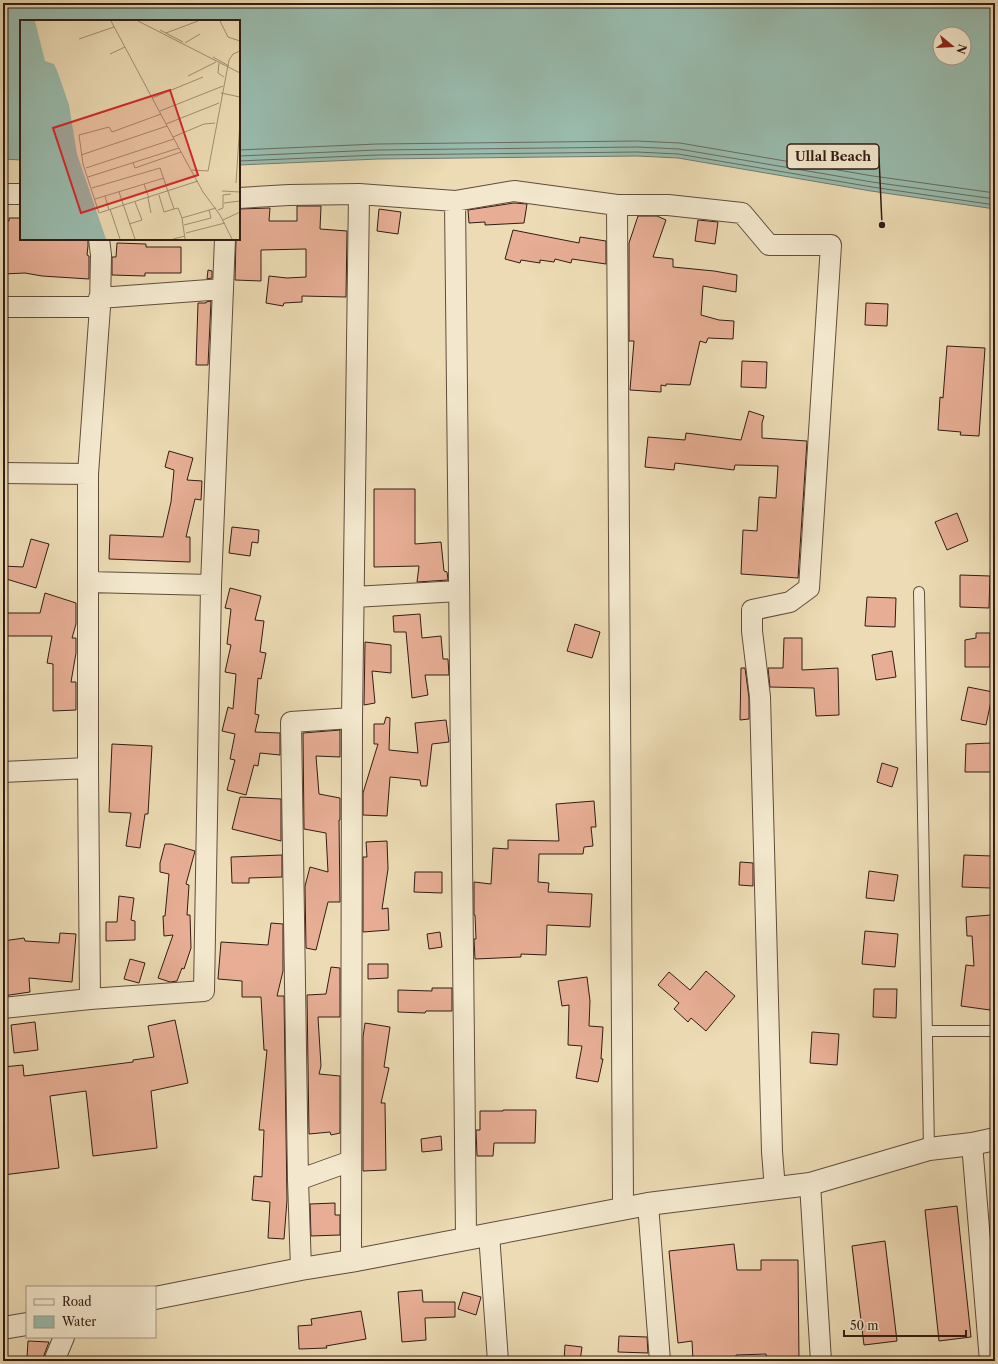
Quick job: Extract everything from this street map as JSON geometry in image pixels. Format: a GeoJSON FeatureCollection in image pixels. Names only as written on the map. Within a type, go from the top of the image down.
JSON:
{"type":"FeatureCollection","features":[{"type":"Feature","properties":{"kind":"street"},"geometry":{"type":"LineString","coordinates":[[240,198],[289,195],[359,194],[455,201],[514,191],[617,204],[668,205],[742,213],[769,245],[831,245],[809,588],[790,602],[752,610],[752,631],[760,697],[774,1189]]}},
{"type":"Feature","properties":{"kind":"street"},"geometry":{"type":"LineString","coordinates":[[3,194],[20,194]]}},
{"type":"Feature","properties":{"kind":"street"},"geometry":{"type":"LineString","coordinates":[[351,1261],[352,718],[359,194]]}},
{"type":"Feature","properties":{"kind":"street"},"geometry":{"type":"LineString","coordinates":[[455,201],[465,1203],[467,1238]]}},
{"type":"Feature","properties":{"kind":"street"},"geometry":{"type":"LineString","coordinates":[[617,204],[624,1203],[622,1208]]}},
{"type":"Feature","properties":{"kind":"street"},"geometry":{"type":"LineString","coordinates":[[90,999],[88,474],[99,303],[101,255],[99,240]]}},
{"type":"Feature","properties":{"kind":"street"},"geometry":{"type":"LineString","coordinates":[[3,1008],[90,999],[204,991],[211,585],[225,240]]}},
{"type":"Feature","properties":{"kind":"street"},"geometry":{"type":"LineString","coordinates":[[3,307],[99,303],[223,289]]}},
{"type":"Feature","properties":{"kind":"street"},"geometry":{"type":"LineString","coordinates":[[3,473],[88,474]]}},
{"type":"Feature","properties":{"kind":"street"},"geometry":{"type":"LineString","coordinates":[[88,582],[211,585]]}},
{"type":"Feature","properties":{"kind":"street"},"geometry":{"type":"LineString","coordinates":[[354,597],[459,591]]}},
{"type":"Feature","properties":{"kind":"street"},"geometry":{"type":"LineString","coordinates":[[301,1269],[298,1180],[291,722],[352,718]]}},
{"type":"Feature","properties":{"kind":"street"},"geometry":{"type":"LineString","coordinates":[[3,772],[88,768]]}},
{"type":"Feature","properties":{"kind":"street"},"geometry":{"type":"LineString","coordinates":[[156,1298],[622,1208],[810,1184],[929,1149],[972,1144],[995,1139]]}},
{"type":"Feature","properties":{"kind":"street"},"geometry":{"type":"LineString","coordinates":[[972,1144],[990,1361]]}},
{"type":"Feature","properties":{"kind":"street"},"geometry":{"type":"LineString","coordinates":[[298,1180],[351,1161]]}},
{"type":"Feature","properties":{"kind":"street"},"geometry":{"type":"LineString","coordinates":[[810,1184],[821,1361]]}},
{"type":"Feature","properties":{"kind":"street"},"geometry":{"type":"LineString","coordinates":[[648,1204],[660,1361]]}},
{"type":"Feature","properties":{"kind":"street"},"geometry":{"type":"LineString","coordinates":[[489,1234],[498,1361]]}},
{"type":"Feature","properties":{"kind":"street"},"geometry":{"type":"LineString","coordinates":[[3,1328],[26,1324]]}},
{"type":"Feature","properties":{"kind":"street"},"geometry":{"type":"LineString","coordinates":[[54,1361],[64,1338]]}},
{"type":"Feature","properties":{"kind":"lane"},"geometry":{"type":"LineString","coordinates":[[919,592],[929,1149]]}},
{"type":"Feature","properties":{"kind":"lane"},"geometry":{"type":"LineString","coordinates":[[927,1031],[995,1031]]}},
{"type":"Feature","properties":{"kind":"water"},"geometry":{"type":"Polygon","coordinates":[[[3,3],[995,3],[995,209],[871,191],[678,158],[637,156],[378,159],[240,165],[240,20],[20,20],[20,160],[3,159],[3,3]]]}},
{"type":"Feature","properties":{"kind":"building"},"geometry":{"type":"Polygon","coordinates":[[[514,203],[527,204],[524,223],[485,225],[485,222],[469,223],[468,210],[514,203]]]}},
{"type":"Feature","properties":{"kind":"building"},"geometry":{"type":"Polygon","coordinates":[[[297,206],[321,206],[320,229],[347,231],[346,297],[302,296],[302,302],[284,303],[283,306],[266,303],[269,276],[287,278],[306,277],[306,249],[261,250],[261,281],[235,280],[236,240],[240,240],[240,209],[270,208],[269,221],[297,221],[297,206]]]}},
{"type":"Feature","properties":{"kind":"building"},"geometry":{"type":"Polygon","coordinates":[[[379,209],[401,212],[398,234],[377,231],[379,209]]]}},
{"type":"Feature","properties":{"kind":"building"},"geometry":{"type":"Polygon","coordinates":[[[638,216],[657,216],[666,220],[653,257],[673,259],[673,267],[737,275],[736,292],[703,286],[701,315],[719,320],[734,321],[733,339],[708,338],[706,343],[700,341],[690,385],[661,385],[661,392],[630,390],[634,341],[629,341],[629,243],[638,216]]]}},
{"type":"Feature","properties":{"kind":"building"},"geometry":{"type":"Polygon","coordinates":[[[9,218],[20,218],[20,240],[88,240],[87,255],[89,256],[89,279],[42,276],[25,273],[3,274],[3,221],[9,221],[9,218]]]}},
{"type":"Feature","properties":{"kind":"building"},"geometry":{"type":"Polygon","coordinates":[[[698,220],[718,222],[715,244],[695,241],[698,220]]]}},
{"type":"Feature","properties":{"kind":"building"},"geometry":{"type":"Polygon","coordinates":[[[513,230],[579,243],[580,237],[606,241],[606,264],[572,259],[571,263],[555,259],[554,262],[540,260],[540,263],[521,260],[520,263],[505,259],[513,230]]]}},
{"type":"Feature","properties":{"kind":"building"},"geometry":{"type":"Polygon","coordinates":[[[117,243],[146,244],[146,247],[181,247],[181,273],[145,273],[145,276],[112,275],[112,257],[116,257],[117,243]]]}},
{"type":"Feature","properties":{"kind":"building"},"geometry":{"type":"Polygon","coordinates":[[[208,270],[212,271],[212,278],[207,279],[208,270]]]}},
{"type":"Feature","properties":{"kind":"building"},"geometry":{"type":"Polygon","coordinates":[[[211,301],[208,365],[196,365],[198,303],[206,303],[211,301]]]}},
{"type":"Feature","properties":{"kind":"building"},"geometry":{"type":"Polygon","coordinates":[[[866,303],[888,304],[887,326],[865,325],[866,303]]]}},
{"type":"Feature","properties":{"kind":"building"},"geometry":{"type":"Polygon","coordinates":[[[947,346],[985,348],[979,436],[960,435],[961,432],[938,430],[940,397],[943,398],[947,346]]]}},
{"type":"Feature","properties":{"kind":"building"},"geometry":{"type":"Polygon","coordinates":[[[742,361],[767,362],[766,388],[741,387],[742,361]]]}},
{"type":"Feature","properties":{"kind":"building"},"geometry":{"type":"Polygon","coordinates":[[[749,411],[764,416],[762,423],[762,438],[807,441],[798,578],[741,574],[743,530],[757,531],[759,497],[776,498],[778,466],[735,465],[734,470],[675,463],[674,470],[645,467],[648,437],[685,440],[686,433],[741,440],[749,411]]]}},
{"type":"Feature","properties":{"kind":"building"},"geometry":{"type":"Polygon","coordinates":[[[169,451],[193,458],[187,480],[202,481],[201,500],[195,499],[186,537],[190,537],[190,562],[109,559],[110,535],[163,537],[171,502],[174,470],[165,467],[169,451]]]}},
{"type":"Feature","properties":{"kind":"building"},"geometry":{"type":"Polygon","coordinates":[[[374,489],[415,489],[415,544],[441,542],[444,571],[447,572],[448,580],[417,582],[419,566],[374,567],[374,489]]]}},
{"type":"Feature","properties":{"kind":"building"},"geometry":{"type":"Polygon","coordinates":[[[957,513],[968,541],[947,550],[935,522],[957,513]]]}},
{"type":"Feature","properties":{"kind":"building"},"geometry":{"type":"Polygon","coordinates":[[[232,527],[259,530],[258,543],[252,542],[250,556],[229,553],[232,527]]]}},
{"type":"Feature","properties":{"kind":"building"},"geometry":{"type":"Polygon","coordinates":[[[31,539],[49,544],[36,588],[3,578],[3,566],[23,567],[31,539]]]}},
{"type":"Feature","properties":{"kind":"building"},"geometry":{"type":"Polygon","coordinates":[[[960,575],[990,576],[989,608],[960,607],[960,575]]]}},
{"type":"Feature","properties":{"kind":"building"},"geometry":{"type":"Polygon","coordinates":[[[230,588],[261,596],[255,620],[264,621],[260,652],[266,653],[261,679],[258,678],[255,714],[259,715],[255,732],[280,733],[280,755],[260,753],[258,766],[254,765],[246,795],[227,790],[235,760],[230,759],[235,734],[222,731],[228,707],[233,709],[236,674],[225,672],[231,645],[227,644],[231,609],[225,608],[230,588]]]}},
{"type":"Feature","properties":{"kind":"building"},"geometry":{"type":"Polygon","coordinates":[[[45,593],[76,603],[76,624],[72,638],[76,638],[76,653],[71,682],[76,682],[76,710],[53,711],[53,664],[47,663],[52,636],[3,636],[3,613],[40,613],[45,593]]]}},
{"type":"Feature","properties":{"kind":"building"},"geometry":{"type":"Polygon","coordinates":[[[867,597],[896,598],[895,627],[865,626],[867,597]]]}},
{"type":"Feature","properties":{"kind":"building"},"geometry":{"type":"Polygon","coordinates":[[[420,614],[422,638],[441,636],[443,659],[448,659],[449,675],[425,675],[428,695],[412,698],[406,632],[394,632],[393,616],[420,614]]]}},
{"type":"Feature","properties":{"kind":"building"},"geometry":{"type":"Polygon","coordinates":[[[575,624],[600,632],[592,658],[567,651],[575,624]]]}},
{"type":"Feature","properties":{"kind":"building"},"geometry":{"type":"Polygon","coordinates":[[[976,633],[990,633],[990,667],[965,667],[965,640],[976,638],[976,633]]]}},
{"type":"Feature","properties":{"kind":"building"},"geometry":{"type":"Polygon","coordinates":[[[784,638],[802,638],[802,670],[838,668],[839,715],[816,716],[814,688],[770,687],[768,668],[783,668],[784,638]]]}},
{"type":"Feature","properties":{"kind":"building"},"geometry":{"type":"Polygon","coordinates":[[[365,642],[391,645],[391,673],[372,671],[375,703],[364,705],[365,642]]]}},
{"type":"Feature","properties":{"kind":"building"},"geometry":{"type":"Polygon","coordinates":[[[892,651],[896,677],[876,680],[872,655],[892,651]]]}},
{"type":"Feature","properties":{"kind":"building"},"geometry":{"type":"Polygon","coordinates":[[[741,668],[745,668],[749,698],[749,719],[740,720],[741,668]]]}},
{"type":"Feature","properties":{"kind":"building"},"geometry":{"type":"Polygon","coordinates":[[[968,687],[993,692],[986,725],[961,720],[968,687]]]}},
{"type":"Feature","properties":{"kind":"building"},"geometry":{"type":"Polygon","coordinates":[[[386,717],[390,718],[389,750],[418,753],[415,723],[446,720],[449,742],[432,744],[427,786],[421,786],[420,780],[390,777],[387,816],[363,815],[363,793],[378,744],[374,744],[374,724],[384,724],[386,717]]]}},
{"type":"Feature","properties":{"kind":"building"},"geometry":{"type":"Polygon","coordinates":[[[340,730],[340,757],[316,756],[319,794],[340,798],[340,902],[328,902],[316,950],[306,948],[305,886],[310,867],[328,872],[326,833],[304,829],[303,733],[340,730]]]}},
{"type":"Feature","properties":{"kind":"building"},"geometry":{"type":"Polygon","coordinates":[[[991,743],[991,772],[965,772],[966,744],[991,743]]]}},
{"type":"Feature","properties":{"kind":"building"},"geometry":{"type":"Polygon","coordinates":[[[112,744],[152,746],[148,814],[145,814],[140,848],[126,846],[131,813],[109,812],[112,744]]]}},
{"type":"Feature","properties":{"kind":"building"},"geometry":{"type":"Polygon","coordinates":[[[882,763],[898,768],[892,787],[877,782],[882,763]]]}},
{"type":"Feature","properties":{"kind":"building"},"geometry":{"type":"Polygon","coordinates":[[[240,797],[281,799],[281,841],[232,829],[240,797]]]}},
{"type":"Feature","properties":{"kind":"building"},"geometry":{"type":"Polygon","coordinates":[[[594,801],[596,827],[591,827],[593,846],[584,847],[583,854],[539,854],[538,882],[549,883],[548,892],[592,894],[590,927],[547,925],[546,955],[521,954],[521,957],[475,959],[474,939],[476,939],[474,882],[491,884],[493,848],[508,849],[508,840],[559,841],[556,804],[594,801]]]}},
{"type":"Feature","properties":{"kind":"building"},"geometry":{"type":"Polygon","coordinates":[[[387,841],[388,869],[382,909],[388,908],[389,930],[363,932],[363,857],[367,857],[366,842],[387,841]]]}},
{"type":"Feature","properties":{"kind":"building"},"geometry":{"type":"Polygon","coordinates":[[[165,844],[171,844],[195,851],[186,884],[189,885],[187,915],[190,915],[191,948],[184,969],[182,968],[177,981],[170,982],[158,978],[173,935],[164,936],[163,916],[165,916],[169,874],[160,872],[160,863],[165,844]]]}},
{"type":"Feature","properties":{"kind":"building"},"geometry":{"type":"Polygon","coordinates":[[[282,855],[282,877],[249,878],[249,883],[232,883],[231,857],[282,855]]]}},
{"type":"Feature","properties":{"kind":"building"},"geometry":{"type":"Polygon","coordinates":[[[964,855],[992,856],[991,888],[962,887],[964,855]]]}},
{"type":"Feature","properties":{"kind":"building"},"geometry":{"type":"Polygon","coordinates":[[[740,862],[753,863],[753,886],[739,885],[740,862]]]}},
{"type":"Feature","properties":{"kind":"building"},"geometry":{"type":"Polygon","coordinates":[[[869,871],[898,875],[894,901],[866,898],[869,871]]]}},
{"type":"Feature","properties":{"kind":"building"},"geometry":{"type":"Polygon","coordinates":[[[415,872],[442,872],[442,893],[414,892],[415,872]]]}},
{"type":"Feature","properties":{"kind":"building"},"geometry":{"type":"Polygon","coordinates":[[[119,896],[134,898],[131,920],[135,921],[135,940],[106,941],[106,922],[117,922],[119,896]]]}},
{"type":"Feature","properties":{"kind":"building"},"geometry":{"type":"Polygon","coordinates":[[[991,915],[995,977],[990,1010],[961,1006],[966,965],[974,966],[972,936],[967,936],[966,917],[991,915]]]}},
{"type":"Feature","properties":{"kind":"building"},"geometry":{"type":"Polygon","coordinates":[[[271,923],[283,924],[283,971],[277,996],[284,996],[287,1200],[284,1239],[268,1238],[270,1202],[252,1200],[254,1176],[262,1177],[264,1130],[259,1130],[267,1050],[264,1050],[261,997],[242,997],[242,981],[218,979],[221,942],[268,945],[271,923]]]}},
{"type":"Feature","properties":{"kind":"building"},"geometry":{"type":"Polygon","coordinates":[[[865,931],[898,934],[895,967],[862,964],[865,931]]]}},
{"type":"Feature","properties":{"kind":"building"},"geometry":{"type":"Polygon","coordinates":[[[440,932],[442,947],[429,949],[427,934],[440,932]]]}},
{"type":"Feature","properties":{"kind":"building"},"geometry":{"type":"Polygon","coordinates":[[[60,933],[76,934],[72,982],[29,978],[30,992],[3,996],[3,941],[24,938],[25,941],[59,943],[60,933]]]}},
{"type":"Feature","properties":{"kind":"building"},"geometry":{"type":"Polygon","coordinates":[[[130,959],[145,963],[139,983],[124,979],[130,959]]]}},
{"type":"Feature","properties":{"kind":"building"},"geometry":{"type":"Polygon","coordinates":[[[368,964],[388,964],[388,978],[368,979],[368,964]]]}},
{"type":"Feature","properties":{"kind":"building"},"geometry":{"type":"Polygon","coordinates":[[[331,967],[340,968],[340,1017],[318,1017],[321,1066],[319,1074],[340,1076],[340,1133],[331,1135],[330,1132],[309,1134],[307,995],[326,994],[331,967]]]}},
{"type":"Feature","properties":{"kind":"building"},"geometry":{"type":"Polygon","coordinates":[[[706,971],[735,996],[706,1031],[691,1018],[688,1022],[674,1009],[679,1003],[658,985],[669,972],[690,990],[706,971]]]}},
{"type":"Feature","properties":{"kind":"building"},"geometry":{"type":"Polygon","coordinates":[[[587,977],[590,1001],[589,1026],[603,1027],[601,1059],[603,1059],[598,1082],[576,1078],[582,1046],[568,1045],[569,1005],[562,1006],[558,981],[587,977]]]}},
{"type":"Feature","properties":{"kind":"building"},"geometry":{"type":"Polygon","coordinates":[[[432,988],[452,988],[452,1011],[426,1011],[425,1013],[398,1012],[398,990],[432,991],[432,988]]]}},
{"type":"Feature","properties":{"kind":"building"},"geometry":{"type":"Polygon","coordinates":[[[874,989],[897,989],[896,1018],[873,1017],[874,989]]]}},
{"type":"Feature","properties":{"kind":"building"},"geometry":{"type":"Polygon","coordinates":[[[175,1020],[188,1083],[151,1091],[157,1148],[93,1156],[86,1091],[50,1096],[59,1168],[3,1175],[3,1067],[23,1065],[24,1076],[133,1062],[133,1060],[154,1057],[148,1026],[175,1020]]]}},
{"type":"Feature","properties":{"kind":"building"},"geometry":{"type":"Polygon","coordinates":[[[35,1022],[38,1050],[14,1053],[11,1025],[35,1022]]]}},
{"type":"Feature","properties":{"kind":"building"},"geometry":{"type":"Polygon","coordinates":[[[365,1023],[390,1027],[384,1067],[389,1068],[381,1103],[385,1103],[386,1170],[363,1171],[363,1037],[365,1023]]]}},
{"type":"Feature","properties":{"kind":"building"},"geometry":{"type":"Polygon","coordinates":[[[812,1032],[839,1034],[837,1065],[810,1063],[812,1032]]]}},
{"type":"Feature","properties":{"kind":"building"},"geometry":{"type":"Polygon","coordinates":[[[536,1110],[535,1143],[494,1143],[493,1156],[477,1156],[476,1130],[480,1130],[480,1111],[536,1110]]]}},
{"type":"Feature","properties":{"kind":"building"},"geometry":{"type":"Polygon","coordinates":[[[441,1136],[442,1150],[422,1152],[421,1139],[441,1136]]]}},
{"type":"Feature","properties":{"kind":"building"},"geometry":{"type":"Polygon","coordinates":[[[335,1203],[335,1215],[340,1215],[340,1235],[311,1236],[310,1204],[335,1203]]]}},
{"type":"Feature","properties":{"kind":"building"},"geometry":{"type":"Polygon","coordinates":[[[957,1206],[971,1337],[939,1341],[925,1210],[957,1206]]]}},
{"type":"Feature","properties":{"kind":"building"},"geometry":{"type":"Polygon","coordinates":[[[885,1241],[897,1341],[864,1345],[852,1246],[885,1241]]]}},
{"type":"Feature","properties":{"kind":"building"},"geometry":{"type":"Polygon","coordinates":[[[734,1244],[737,1270],[761,1270],[761,1260],[798,1260],[799,1361],[767,1361],[766,1354],[736,1355],[736,1361],[693,1361],[692,1341],[678,1343],[669,1251],[734,1244]]]}},
{"type":"Feature","properties":{"kind":"building"},"geometry":{"type":"Polygon","coordinates":[[[422,1290],[423,1302],[455,1302],[455,1317],[425,1318],[426,1340],[402,1342],[398,1292],[422,1290]]]}},
{"type":"Feature","properties":{"kind":"building"},"geometry":{"type":"Polygon","coordinates":[[[463,1292],[481,1297],[476,1315],[458,1309],[463,1292]]]}},
{"type":"Feature","properties":{"kind":"building"},"geometry":{"type":"Polygon","coordinates":[[[361,1311],[366,1339],[326,1346],[327,1348],[299,1349],[298,1326],[312,1325],[311,1319],[361,1311]]]}},
{"type":"Feature","properties":{"kind":"building"},"geometry":{"type":"Polygon","coordinates":[[[619,1336],[647,1337],[648,1353],[618,1352],[619,1336]]]}},
{"type":"Feature","properties":{"kind":"building"},"geometry":{"type":"Polygon","coordinates":[[[28,1341],[49,1342],[43,1358],[27,1358],[28,1341]]]}},
{"type":"Feature","properties":{"kind":"building"},"geometry":{"type":"Polygon","coordinates":[[[565,1345],[582,1347],[580,1361],[564,1361],[565,1345]]]}},
{"type":"Feature","properties":{"kind":"place","name":"Ullal Beach"},"geometry":{"type":"Point","coordinates":[882,225]}}]}
